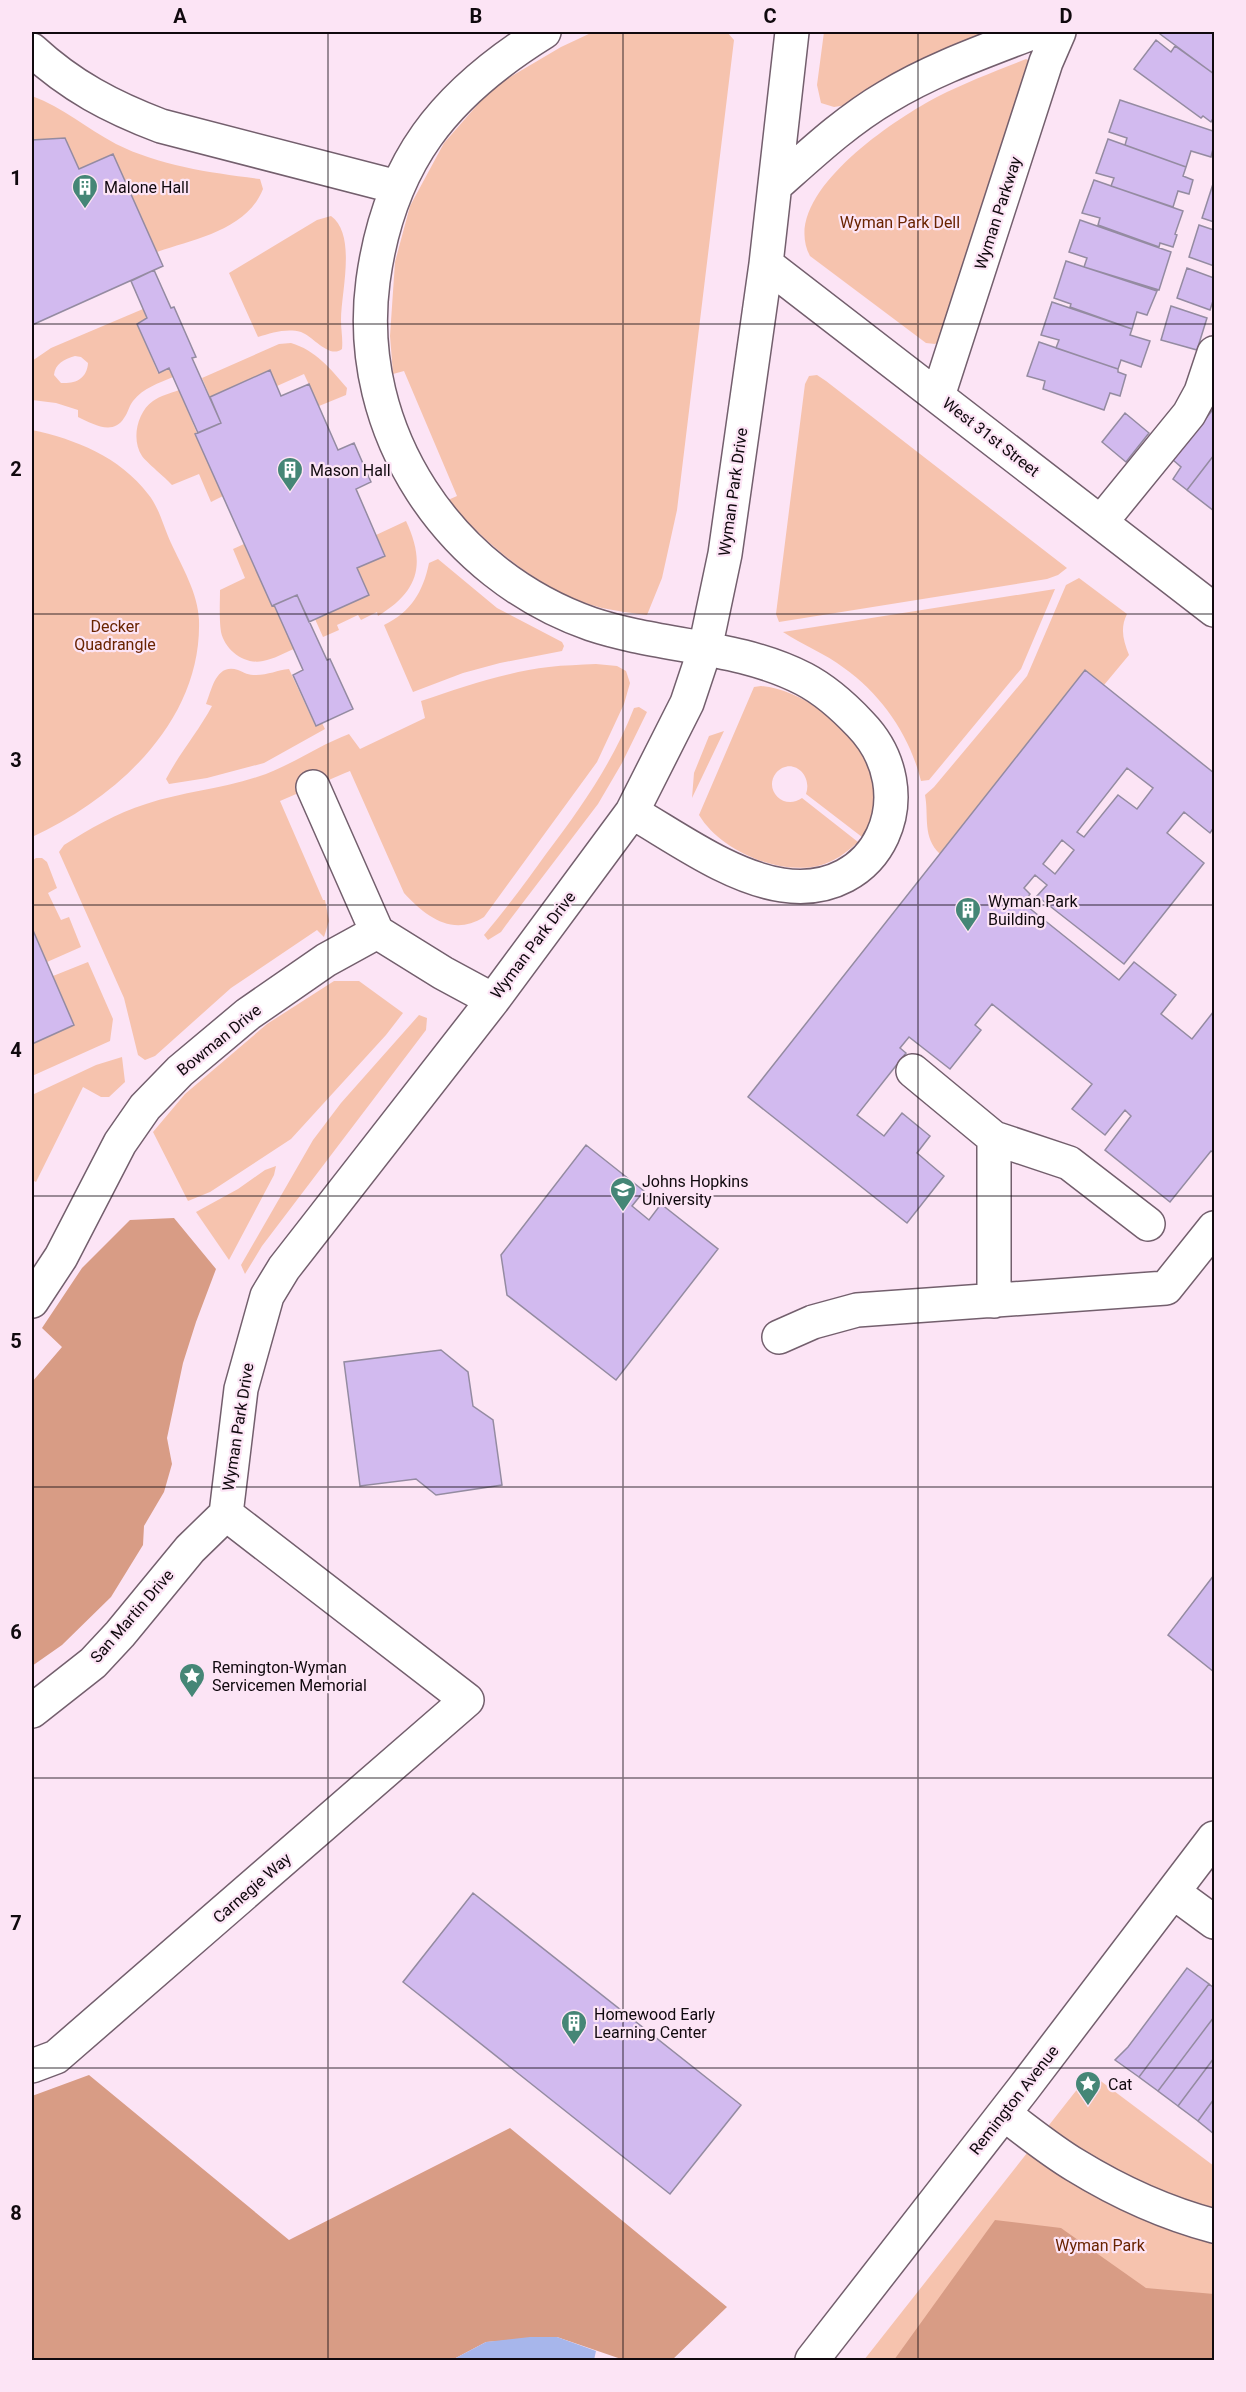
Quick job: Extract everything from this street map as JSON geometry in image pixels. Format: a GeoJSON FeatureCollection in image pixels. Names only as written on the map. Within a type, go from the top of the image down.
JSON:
{"type":"FeatureCollection","features":[{"type":"Feature","properties":{"kind":"street"},"geometry":{"type":"LineString","coordinates":[[544,32],[512,51],[475,80],[445,111],[418,148],[397,187],[378,244],[370,336],[375,375],[388,420],[418,486],[448,528],[480,560],[513,586],[554,608],[591,623],[650,640],[705,649],[777,668],[805,679],[833,698],[864,728],[882,755],[892,785],[891,812],[885,835],[875,851],[860,865],[839,879],[810,886],[782,885],[753,877],[715,860],[632,812]]}},
{"type":"Feature","properties":{"kind":"street","name":"Wyman Park Drive"},"geometry":{"type":"LineString","coordinates":[[467,1700],[226,1514],[241,1389],[267,1296],[291,1260],[493,1000],[632,812],[681,716],[705,649],[725,554],[766,264],[792,32]]}},
{"type":"Feature","properties":{"kind":"street"},"geometry":{"type":"LineString","coordinates":[[776,185],[829,138],[887,97],[941,69],[1034,32]]}},
{"type":"Feature","properties":{"kind":"street","name":"Wyman Parkway"},"geometry":{"type":"LineString","coordinates":[[938,396],[1046,62],[1059,32]]}},
{"type":"Feature","properties":{"kind":"street"},"geometry":{"type":"LineString","coordinates":[[32,50],[88,94],[161,126],[397,187]]}},
{"type":"Feature","properties":{"kind":"street","name":"West 31st Street"},"geometry":{"type":"LineString","coordinates":[[766,264],[1215,610]]}},
{"type":"Feature","properties":{"kind":"street"},"geometry":{"type":"LineString","coordinates":[[1101,522],[1190,414],[1201,392],[1215,352]]}},
{"type":"Feature","properties":{"kind":"street"},"geometry":{"type":"LineString","coordinates":[[313,787],[377,932],[443,973],[493,1000]]}},
{"type":"Feature","properties":{"kind":"street","name":"Bowman Drive"},"geometry":{"type":"LineString","coordinates":[[32,1301],[61,1257],[120,1143],[145,1107],[180,1071],[248,1014],[326,960],[377,932]]}},
{"type":"Feature","properties":{"kind":"street"},"geometry":{"type":"LineString","coordinates":[[913,1071],[994,1138],[1069,1163],[1148,1224]]}},
{"type":"Feature","properties":{"kind":"street"},"geometry":{"type":"LineString","coordinates":[[994,1138],[994,1301]]}},
{"type":"Feature","properties":{"kind":"street"},"geometry":{"type":"LineString","coordinates":[[779,1337],[813,1322],[857,1310],[1166,1288],[1215,1228]]}},
{"type":"Feature","properties":{"kind":"street","name":"San Martin Drive"},"geometry":{"type":"LineString","coordinates":[[32,1711],[93,1663],[190,1549],[226,1514]]}},
{"type":"Feature","properties":{"kind":"street","name":"Carnegie Way"},"geometry":{"type":"LineString","coordinates":[[32,2066],[56,2056],[467,1700]]}},
{"type":"Feature","properties":{"kind":"street","name":"Remington Avenue"},"geometry":{"type":"LineString","coordinates":[[812,2361],[1215,1838]]}},
{"type":"Feature","properties":{"kind":"street"},"geometry":{"type":"LineString","coordinates":[[1173,1892],[1215,1922]]}},
{"type":"Feature","properties":{"kind":"street"},"geometry":{"type":"LineString","coordinates":[[1004,2114],[1073,2164],[1107,2184],[1148,2204],[1215,2226]]}},
{"type":"Feature","properties":{"kind":"green space"},"geometry":{"type":"Polygon","coordinates":[[[593,32],[727,32],[734,40],[677,510],[662,578],[647,615],[602,608],[559,592],[517,566],[480,534],[448,500],[457,496],[404,371],[393,374],[390,336],[395,262],[410,206],[444,143],[493,87],[561,47],[593,32]]]}},
{"type":"Feature","properties":{"kind":"green space"},"geometry":{"type":"Polygon","coordinates":[[[824,32],[990,32],[928,57],[847,105],[834,107],[821,103],[817,85],[824,32]]]}},
{"type":"Feature","properties":{"kind":"green space","name":"Wyman Park Dell"},"geometry":{"type":"Polygon","coordinates":[[[1026,59],[1035,63],[943,339],[935,344],[926,343],[810,256],[804,233],[810,209],[825,185],[845,163],[894,123],[948,92],[1026,59]]]}},
{"type":"Feature","properties":{"kind":"green space"},"geometry":{"type":"Polygon","coordinates":[[[32,96],[54,106],[105,138],[133,152],[186,168],[260,179],[263,189],[255,203],[232,224],[203,237],[157,252],[113,154],[79,169],[65,138],[32,140],[32,96]]]}},
{"type":"Feature","properties":{"kind":"green space"},"geometry":{"type":"Polygon","coordinates":[[[331,216],[339,225],[344,236],[346,250],[341,320],[342,349],[332,351],[301,332],[295,331],[258,337],[229,273],[317,220],[331,216]]]}},
{"type":"Feature","properties":{"kind":"green space"},"geometry":{"type":"Polygon","coordinates":[[[143,309],[147,318],[137,324],[158,373],[169,368],[173,377],[151,386],[137,396],[119,423],[103,427],[78,417],[78,410],[56,403],[32,400],[32,361],[51,348],[143,309]],[[71,357],[58,365],[54,375],[61,383],[71,383],[83,377],[88,363],[81,357],[71,357]]]}},
{"type":"Feature","properties":{"kind":"green space"},"geometry":{"type":"Polygon","coordinates":[[[291,343],[308,350],[322,361],[347,388],[346,395],[319,406],[304,374],[277,386],[269,371],[210,397],[202,378],[279,344],[291,343]]]}},
{"type":"Feature","properties":{"kind":"green space"},"geometry":{"type":"Polygon","coordinates":[[[817,375],[1067,568],[1047,579],[779,622],[776,614],[805,384],[809,376],[817,375]]]}},
{"type":"Feature","properties":{"kind":"green space"},"geometry":{"type":"Polygon","coordinates":[[[179,390],[223,496],[211,502],[199,474],[172,485],[144,459],[137,442],[137,427],[147,406],[156,399],[179,390]]]}},
{"type":"Feature","properties":{"kind":"green space","name":"Decker Quadrangle"},"geometry":{"type":"Polygon","coordinates":[[[32,430],[80,444],[110,460],[137,481],[152,499],[158,511],[193,590],[199,620],[196,657],[186,691],[170,723],[148,752],[123,778],[94,801],[64,821],[32,837],[32,430]]]}},
{"type":"Feature","properties":{"kind":"green space"},"geometry":{"type":"Polygon","coordinates":[[[406,521],[416,550],[417,563],[410,586],[392,607],[378,616],[377,612],[361,620],[358,615],[337,625],[339,630],[323,637],[315,619],[369,595],[357,568],[385,555],[376,535],[406,521]]]}},
{"type":"Feature","properties":{"kind":"green space"},"geometry":{"type":"Polygon","coordinates":[[[244,544],[294,649],[256,662],[236,655],[223,639],[221,632],[220,590],[245,578],[233,549],[244,544]]]}},
{"type":"Feature","properties":{"kind":"green space"},"geometry":{"type":"Polygon","coordinates":[[[438,559],[497,608],[562,642],[564,646],[562,651],[463,673],[413,692],[384,625],[409,607],[419,592],[429,563],[438,559]]]}},
{"type":"Feature","properties":{"kind":"green space"},"geometry":{"type":"Polygon","coordinates":[[[1079,578],[1127,614],[1123,634],[1129,655],[1104,685],[1085,670],[940,854],[928,833],[925,795],[1027,676],[1066,585],[1079,578]]]}},
{"type":"Feature","properties":{"kind":"green space"},"geometry":{"type":"Polygon","coordinates":[[[1055,589],[1021,669],[929,780],[921,781],[910,748],[902,733],[871,691],[837,663],[783,632],[1055,589]]]}},
{"type":"Feature","properties":{"kind":"green space"},"geometry":{"type":"Polygon","coordinates":[[[596,664],[617,666],[626,671],[630,683],[624,704],[597,762],[484,917],[473,923],[462,925],[441,922],[421,910],[404,893],[350,771],[280,801],[323,900],[325,900],[329,921],[324,937],[317,930],[231,988],[155,1056],[145,1060],[138,1055],[124,998],[59,852],[64,845],[124,812],[173,796],[230,785],[257,777],[349,734],[360,749],[425,718],[421,701],[468,685],[533,669],[596,664]]]}},
{"type":"Feature","properties":{"kind":"green space"},"geometry":{"type":"Polygon","coordinates":[[[231,669],[256,675],[289,669],[315,725],[322,723],[325,729],[264,763],[207,778],[169,784],[166,779],[212,706],[206,704],[220,674],[231,669]]]}},
{"type":"Feature","properties":{"kind":"green space"},"geometry":{"type":"Polygon","coordinates":[[[754,687],[781,690],[822,711],[856,745],[868,765],[875,786],[875,807],[862,837],[806,794],[806,780],[804,774],[799,770],[788,766],[782,768],[773,779],[772,786],[777,797],[789,802],[802,798],[858,842],[840,857],[824,864],[802,868],[785,867],[751,857],[721,839],[708,828],[699,815],[754,687]]]}},
{"type":"Feature","properties":{"kind":"green space"},"geometry":{"type":"Polygon","coordinates":[[[639,707],[647,712],[622,763],[598,804],[501,932],[488,940],[484,935],[584,802],[606,766],[634,708],[639,707]]]}},
{"type":"Feature","properties":{"kind":"green space"},"geometry":{"type":"Polygon","coordinates":[[[724,731],[692,798],[694,773],[709,736],[724,731]]]}},
{"type":"Feature","properties":{"kind":"green space"},"geometry":{"type":"Polygon","coordinates":[[[42,858],[47,862],[57,888],[48,893],[61,920],[69,917],[81,947],[47,962],[32,928],[32,861],[42,858]]]}},
{"type":"Feature","properties":{"kind":"green space"},"geometry":{"type":"Polygon","coordinates":[[[88,962],[113,1019],[110,1041],[32,1076],[32,1044],[74,1025],[53,976],[88,962]]]}},
{"type":"Feature","properties":{"kind":"green space"},"geometry":{"type":"Polygon","coordinates":[[[334,981],[359,981],[403,1013],[386,1035],[291,1139],[210,1192],[188,1201],[153,1132],[185,1094],[267,1024],[334,981]]]}},
{"type":"Feature","properties":{"kind":"green space"},"geometry":{"type":"Polygon","coordinates":[[[419,1015],[427,1018],[426,1030],[262,1246],[245,1274],[241,1265],[313,1140],[341,1103],[419,1015]]]}},
{"type":"Feature","properties":{"kind":"green space"},"geometry":{"type":"Polygon","coordinates":[[[122,1057],[125,1082],[109,1097],[101,1097],[83,1087],[36,1182],[32,1180],[32,1095],[96,1065],[122,1057]]]}},
{"type":"Feature","properties":{"kind":"green space"},"geometry":{"type":"Polygon","coordinates":[[[276,1166],[274,1175],[229,1260],[196,1212],[238,1189],[265,1170],[276,1166]]]}},
{"type":"Feature","properties":{"kind":"green space","name":"Wyman Park"},"geometry":{"type":"Polygon","coordinates":[[[1090,2073],[1214,2166],[1214,2360],[864,2360],[1090,2073]]]}},
{"type":"Feature","properties":{"kind":"shaded area"},"geometry":{"type":"Polygon","coordinates":[[[174,1218],[216,1269],[183,1363],[167,1438],[172,1464],[164,1492],[144,1526],[143,1545],[111,1597],[62,1645],[32,1666],[32,1382],[62,1347],[42,1328],[82,1268],[130,1220],[174,1218]]]}},
{"type":"Feature","properties":{"kind":"shaded area"},"geometry":{"type":"Polygon","coordinates":[[[89,2075],[289,2240],[510,2128],[727,2307],[672,2360],[624,2360],[557,2337],[486,2342],[452,2360],[32,2360],[32,2096],[89,2075]]]}},
{"type":"Feature","properties":{"kind":"shaded area"},"geometry":{"type":"Polygon","coordinates":[[[995,2220],[1061,2228],[1146,2288],[1214,2294],[1214,2360],[894,2360],[995,2220]]]}},
{"type":"Feature","properties":{"kind":"water"},"geometry":{"type":"Polygon","coordinates":[[[530,2337],[557,2337],[596,2351],[594,2360],[452,2360],[486,2342],[530,2337]]]}},
{"type":"Feature","properties":{"kind":"building"},"geometry":{"type":"Polygon","coordinates":[[[1162,32],[1214,32],[1214,74],[1160,34],[1162,32]]]}},
{"type":"Feature","properties":{"kind":"building"},"geometry":{"type":"Polygon","coordinates":[[[1156,40],[1171,52],[1175,46],[1214,74],[1214,117],[1211,122],[1203,116],[1201,118],[1134,69],[1156,40]]]}},
{"type":"Feature","properties":{"kind":"building"},"geometry":{"type":"Polygon","coordinates":[[[1120,100],[1213,131],[1214,145],[1211,157],[1191,151],[1186,167],[1125,145],[1127,138],[1109,132],[1120,100]]]}},
{"type":"Feature","properties":{"kind":"building","name":"Malone Hall"},"geometry":{"type":"Polygon","coordinates":[[[65,138],[79,169],[113,154],[163,266],[32,325],[32,140],[65,138]]]}},
{"type":"Feature","properties":{"kind":"building"},"geometry":{"type":"Polygon","coordinates":[[[1108,139],[1186,167],[1183,176],[1193,180],[1189,194],[1178,191],[1173,207],[1111,186],[1114,178],[1096,173],[1108,139]]]}},
{"type":"Feature","properties":{"kind":"building"},"geometry":{"type":"Polygon","coordinates":[[[1094,180],[1183,211],[1173,247],[1160,243],[1159,247],[1098,225],[1100,218],[1082,213],[1094,180]]]}},
{"type":"Feature","properties":{"kind":"building"},"geometry":{"type":"Polygon","coordinates":[[[1214,185],[1214,222],[1202,218],[1214,185]]]}},
{"type":"Feature","properties":{"kind":"building"},"geometry":{"type":"Polygon","coordinates":[[[1080,220],[1171,252],[1159,290],[1084,267],[1087,258],[1069,252],[1080,220]]]}},
{"type":"Feature","properties":{"kind":"building"},"geometry":{"type":"Polygon","coordinates":[[[1199,225],[1214,230],[1214,266],[1189,257],[1199,225]]]}},
{"type":"Feature","properties":{"kind":"building"},"geometry":{"type":"Polygon","coordinates":[[[1066,261],[1157,291],[1147,315],[1137,312],[1132,329],[1070,307],[1071,304],[1054,298],[1066,261]]]}},
{"type":"Feature","properties":{"kind":"building"},"geometry":{"type":"Polygon","coordinates":[[[1187,268],[1214,278],[1214,298],[1210,310],[1177,298],[1187,268]]]}},
{"type":"Feature","properties":{"kind":"building"},"geometry":{"type":"Polygon","coordinates":[[[154,270],[171,308],[174,307],[196,357],[192,358],[221,423],[198,433],[169,368],[159,373],[137,324],[147,318],[131,281],[154,270]]]}},
{"type":"Feature","properties":{"kind":"building"},"geometry":{"type":"Polygon","coordinates":[[[1052,302],[1132,329],[1130,335],[1150,341],[1141,367],[1121,360],[1118,369],[1056,348],[1059,340],[1041,335],[1052,302]]]}},
{"type":"Feature","properties":{"kind":"building"},"geometry":{"type":"Polygon","coordinates":[[[1171,306],[1207,318],[1197,350],[1161,340],[1171,306]]]}},
{"type":"Feature","properties":{"kind":"building"},"geometry":{"type":"Polygon","coordinates":[[[1039,342],[1118,369],[1118,372],[1126,375],[1120,396],[1110,393],[1104,410],[1043,389],[1045,381],[1027,376],[1039,342]]]}},
{"type":"Feature","properties":{"kind":"building","name":"Mason Hall"},"geometry":{"type":"Polygon","coordinates":[[[270,370],[281,396],[309,384],[338,450],[354,443],[371,482],[356,489],[385,556],[357,568],[369,595],[309,622],[297,595],[272,606],[195,434],[221,423],[210,397],[270,370]]]}},
{"type":"Feature","properties":{"kind":"building"},"geometry":{"type":"Polygon","coordinates":[[[1214,408],[1214,455],[1187,490],[1173,479],[1181,467],[1173,460],[1214,408]]]}},
{"type":"Feature","properties":{"kind":"building"},"geometry":{"type":"Polygon","coordinates":[[[1125,413],[1149,433],[1126,462],[1102,442],[1125,413]]]}},
{"type":"Feature","properties":{"kind":"building"},"geometry":{"type":"Polygon","coordinates":[[[1214,455],[1214,511],[1187,490],[1214,455]]]}},
{"type":"Feature","properties":{"kind":"building"},"geometry":{"type":"Polygon","coordinates":[[[297,595],[353,709],[316,726],[293,675],[303,670],[274,605],[297,595]]]}},
{"type":"Feature","properties":{"kind":"building","name":"Wyman Park Building"},"geometry":{"type":"Polygon","coordinates":[[[1085,670],[1214,773],[1214,827],[1210,833],[1184,812],[1167,833],[1204,863],[1124,964],[1037,896],[1047,885],[1035,875],[1024,888],[1030,894],[1023,903],[1119,980],[1134,962],[1176,995],[1161,1014],[1192,1039],[1214,1011],[1214,1153],[1211,1151],[1170,1202],[1105,1150],[1131,1116],[1125,1110],[1105,1135],[1072,1109],[1092,1084],[992,1004],[975,1025],[981,1030],[950,1069],[909,1037],[900,1048],[906,1053],[857,1115],[884,1136],[902,1113],[930,1136],[917,1153],[944,1176],[907,1223],[748,1097],[1085,670]],[[1127,768],[1077,832],[1084,837],[1118,795],[1137,809],[1153,788],[1127,768]],[[1062,840],[1043,864],[1055,874],[1074,850],[1062,840]]]}},
{"type":"Feature","properties":{"kind":"building"},"geometry":{"type":"Polygon","coordinates":[[[32,928],[74,1025],[32,1044],[32,928]]]}},
{"type":"Feature","properties":{"kind":"building"},"geometry":{"type":"Polygon","coordinates":[[[586,1145],[644,1191],[632,1206],[649,1220],[661,1204],[718,1249],[616,1380],[507,1295],[501,1255],[586,1145]]]}},
{"type":"Feature","properties":{"kind":"building"},"geometry":{"type":"Polygon","coordinates":[[[441,1350],[468,1372],[473,1406],[493,1420],[502,1485],[436,1495],[416,1479],[360,1486],[344,1362],[441,1350]]]}},
{"type":"Feature","properties":{"kind":"building"},"geometry":{"type":"Polygon","coordinates":[[[1214,1575],[1214,1672],[1168,1635],[1214,1575]]]}},
{"type":"Feature","properties":{"kind":"building","name":"Homewood Early Learning Center"},"geometry":{"type":"Polygon","coordinates":[[[473,1893],[741,2105],[670,2194],[403,1982],[473,1893]]]}},
{"type":"Feature","properties":{"kind":"building"},"geometry":{"type":"Polygon","coordinates":[[[1187,1968],[1209,1984],[1139,2077],[1115,2060],[1128,2047],[1187,1968]]]}},
{"type":"Feature","properties":{"kind":"building"},"geometry":{"type":"Polygon","coordinates":[[[1209,1984],[1214,1988],[1214,2017],[1158,2091],[1139,2077],[1209,1984]]]}},
{"type":"Feature","properties":{"kind":"building"},"geometry":{"type":"Polygon","coordinates":[[[1214,2017],[1214,2058],[1178,2106],[1158,2091],[1214,2017]]]}},
{"type":"Feature","properties":{"kind":"building"},"geometry":{"type":"Polygon","coordinates":[[[1214,2058],[1214,2099],[1198,2121],[1178,2106],[1214,2058]]]}},
{"type":"Feature","properties":{"kind":"building"},"geometry":{"type":"Polygon","coordinates":[[[1214,2099],[1214,2134],[1198,2121],[1214,2099]]]}},
{"type":"Feature","properties":{"kind":"place","name":"Malone Hall"},"geometry":{"type":"Point","coordinates":[85,210]}},
{"type":"Feature","properties":{"kind":"place","name":"Mason Hall"},"geometry":{"type":"Point","coordinates":[290,493]}},
{"type":"Feature","properties":{"kind":"place","name":"Wyman Park Building"},"geometry":{"type":"Point","coordinates":[968,933]}},
{"type":"Feature","properties":{"kind":"place","name":"Johns Hopkins University"},"geometry":{"type":"Point","coordinates":[623,1213]}},
{"type":"Feature","properties":{"kind":"place","name":"Remington-Wyman Servicemen Memorial"},"geometry":{"type":"Point","coordinates":[192,1699]}},
{"type":"Feature","properties":{"kind":"place","name":"Homewood Early Learning Center"},"geometry":{"type":"Point","coordinates":[574,2046]}},
{"type":"Feature","properties":{"kind":"place","name":"Cat"},"geometry":{"type":"Point","coordinates":[1088,2107]}}]}
